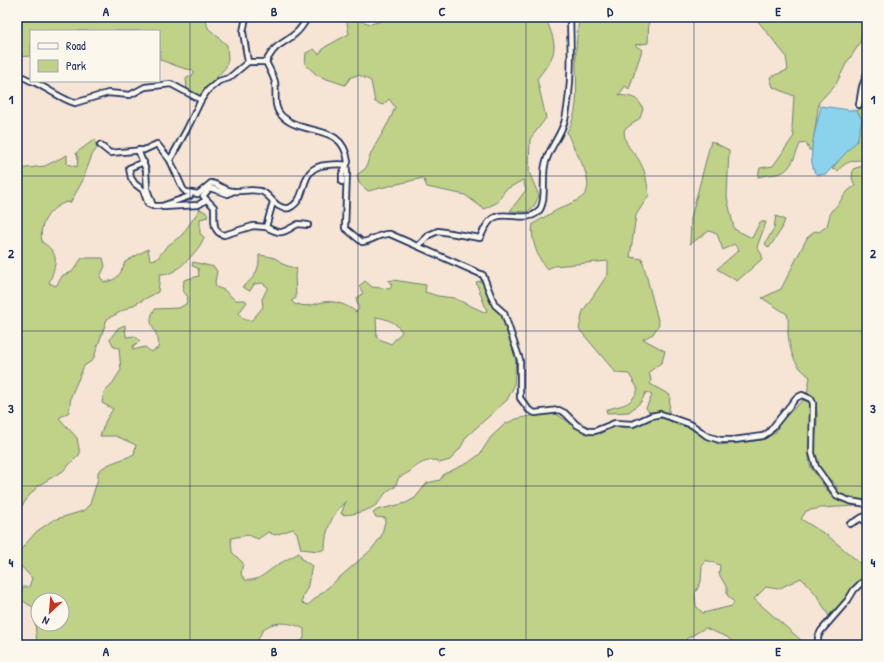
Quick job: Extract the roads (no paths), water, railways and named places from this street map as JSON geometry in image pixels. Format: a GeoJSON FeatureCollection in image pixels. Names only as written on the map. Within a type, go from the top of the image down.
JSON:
{"type":"FeatureCollection","features":[{"type":"Feature","properties":{"kind":"street"},"geometry":{"type":"LineString","coordinates":[[246,17],[243,32],[248,62]]}},
{"type":"Feature","properties":{"kind":"street"},"geometry":{"type":"LineString","coordinates":[[266,62],[273,49],[297,32],[308,17]]}},
{"type":"Feature","properties":{"kind":"street"},"geometry":{"type":"LineString","coordinates":[[418,246],[429,235],[438,231],[480,238],[489,222],[494,218],[500,216],[531,215],[539,210],[543,204],[543,180],[546,162],[562,129],[568,102],[570,17]]}},
{"type":"Feature","properties":{"kind":"street"},"geometry":{"type":"LineString","coordinates":[[170,160],[201,100],[214,84],[229,78],[248,62],[266,62]]}},
{"type":"Feature","properties":{"kind":"street"},"geometry":{"type":"LineString","coordinates":[[266,62],[274,81],[278,112],[288,120],[310,130],[321,131],[337,138],[348,162],[342,182]]}},
{"type":"Feature","properties":{"kind":"street"},"geometry":{"type":"LineString","coordinates":[[17,74],[30,80]]}},
{"type":"Feature","properties":{"kind":"street"},"geometry":{"type":"LineString","coordinates":[[859,105],[862,87],[867,74]]}},
{"type":"Feature","properties":{"kind":"street"},"geometry":{"type":"LineString","coordinates":[[33,82],[70,102],[75,103],[108,93],[130,95],[144,87],[166,84],[171,84],[201,100]]}},
{"type":"Feature","properties":{"kind":"street"},"geometry":{"type":"LineString","coordinates":[[100,145],[110,153],[138,150],[157,144],[170,160],[183,189],[190,193],[198,194],[211,183],[232,191],[262,192],[273,202],[286,208],[293,206],[302,193],[308,174],[317,166],[341,164],[346,166]]}},
{"type":"Feature","properties":{"kind":"street"},"geometry":{"type":"LineString","coordinates":[[138,150],[144,162],[147,189],[153,206]]}},
{"type":"Feature","properties":{"kind":"street"},"geometry":{"type":"LineString","coordinates":[[144,162],[129,168],[134,184],[143,190],[148,204],[153,206],[198,206],[206,200]]}},
{"type":"Feature","properties":{"kind":"street"},"geometry":{"type":"LineString","coordinates":[[346,166],[345,228],[362,242],[369,241],[383,233],[390,234],[483,275],[495,305],[504,313],[520,360],[520,398],[529,410],[535,413],[559,410],[565,413],[577,425],[589,431],[595,431],[615,423],[633,424],[651,416],[661,414],[692,425],[707,436],[720,440],[734,440],[763,436],[769,432],[796,398],[802,395],[811,399],[813,403],[812,453],[816,467],[837,496],[850,501],[867,504]]}},
{"type":"Feature","properties":{"kind":"street"},"geometry":{"type":"LineString","coordinates":[[232,191],[228,194],[210,188],[204,193],[203,196],[214,207],[214,228],[220,234],[224,235],[253,226],[266,227],[280,233],[286,232],[298,224],[308,225]]}},
{"type":"Feature","properties":{"kind":"street"},"geometry":{"type":"LineString","coordinates":[[162,206],[190,196],[190,193]]}},
{"type":"Feature","properties":{"kind":"street"},"geometry":{"type":"LineString","coordinates":[[266,227],[273,202]]}},
{"type":"Feature","properties":{"kind":"street"},"geometry":{"type":"LineString","coordinates":[[850,524],[867,515]]}},
{"type":"Feature","properties":{"kind":"street"},"geometry":{"type":"LineString","coordinates":[[861,518],[867,524]]}},
{"type":"Feature","properties":{"kind":"street"},"geometry":{"type":"LineString","coordinates":[[818,645],[818,637],[821,631],[848,600],[854,590],[861,583],[867,580]]}},
{"type":"Feature","properties":{"kind":"water"},"geometry":{"type":"Polygon","coordinates":[[[821,106],[857,111],[862,120],[857,141],[826,174],[820,175],[815,173],[812,149],[821,106]]]}},
{"type":"Feature","properties":{"kind":"tunnel"},"geometry":{"type":"LineString","coordinates":[[17,643],[21,645]]}}]}
